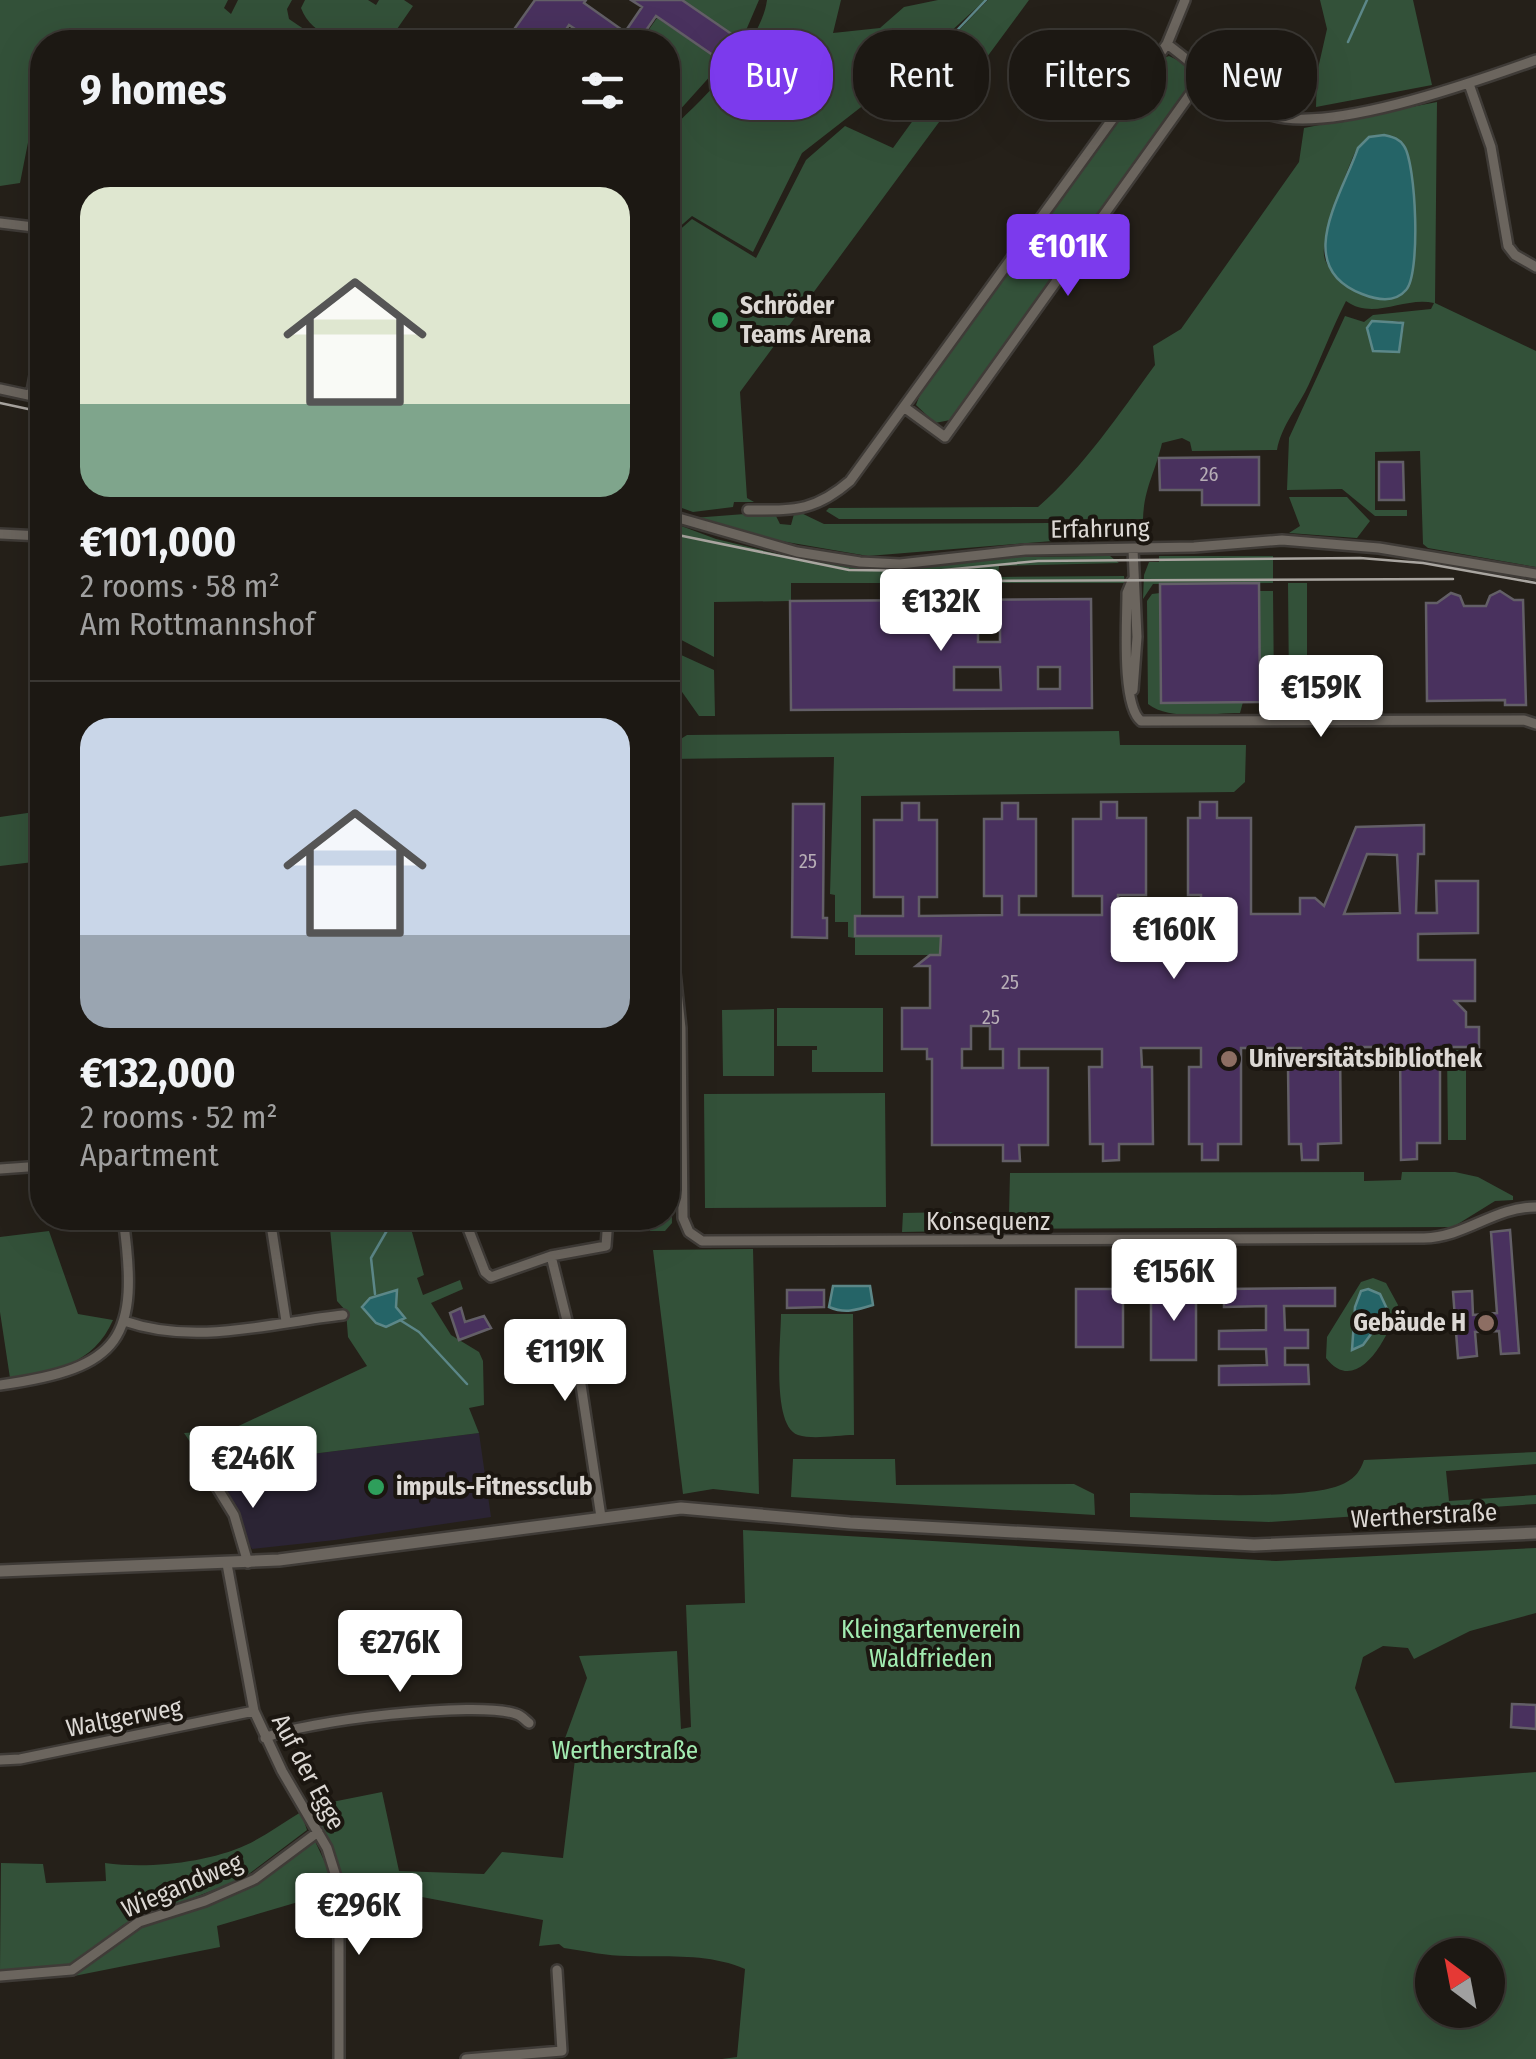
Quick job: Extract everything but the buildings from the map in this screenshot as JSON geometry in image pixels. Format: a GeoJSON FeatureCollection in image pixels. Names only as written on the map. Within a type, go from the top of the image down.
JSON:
{"type":"FeatureCollection","features":[{"type":"Feature","properties":{"kind":"main road","name":"Wertherstraße"},"geometry":{"type":"LineString","coordinates":[[0,1571],[248,1563],[694,1507],[850,1523],[1254,1545],[1536,1534]]}},
{"type":"Feature","properties":{"kind":"street"},"geometry":{"type":"LineString","coordinates":[[748,510],[784,514],[810,507],[833,496],[850,480],[1167,44],[1184,0]]}},
{"type":"Feature","properties":{"kind":"street"},"geometry":{"type":"LineString","coordinates":[[1167,44],[1186,58]]}},
{"type":"Feature","properties":{"kind":"street"},"geometry":{"type":"LineString","coordinates":[[1317,116],[1406,102],[1536,60]]}},
{"type":"Feature","properties":{"kind":"street"},"geometry":{"type":"LineString","coordinates":[[1470,84],[1491,148],[1508,246],[1536,267]]}},
{"type":"Feature","properties":{"kind":"street"},"geometry":{"type":"LineString","coordinates":[[904,407],[945,437],[1186,100]]}},
{"type":"Feature","properties":{"kind":"street"},"geometry":{"type":"LineString","coordinates":[[0,223],[30,227]]}},
{"type":"Feature","properties":{"kind":"street"},"geometry":{"type":"LineString","coordinates":[[0,389],[30,396]]}},
{"type":"Feature","properties":{"kind":"street","name":"Erfahrung"},"geometry":{"type":"LineString","coordinates":[[680,518],[796,552],[860,562],[900,564],[1025,550],[1194,548],[1243,540],[1310,541],[1448,558],[1536,574]]}},
{"type":"Feature","properties":{"kind":"street"},"geometry":{"type":"LineString","coordinates":[[0,534],[30,535]]}},
{"type":"Feature","properties":{"kind":"street"},"geometry":{"type":"LineString","coordinates":[[1133,549],[1137,655],[1132,693],[1134,716],[1146,722],[1524,720],[1536,724]]}},
{"type":"Feature","properties":{"kind":"street"},"geometry":{"type":"LineString","coordinates":[[1524,720],[1536,715]]}},
{"type":"Feature","properties":{"kind":"street","name":"Konsequenz"},"geometry":{"type":"LineString","coordinates":[[680,1009],[683,1218],[689,1232],[709,1243],[1424,1238],[1456,1235],[1494,1214],[1530,1207]]}},
{"type":"Feature","properties":{"kind":"street"},"geometry":{"type":"LineString","coordinates":[[0,1170],[30,1167]]}},
{"type":"Feature","properties":{"kind":"street"},"geometry":{"type":"LineString","coordinates":[[0,1386],[75,1371],[102,1352],[124,1320],[130,1270],[125,1230]]}},
{"type":"Feature","properties":{"kind":"street"},"geometry":{"type":"LineString","coordinates":[[272,1230],[286,1322]]}},
{"type":"Feature","properties":{"kind":"street"},"geometry":{"type":"LineString","coordinates":[[469,1230],[488,1276],[551,1256],[606,1246],[607,1230]]}},
{"type":"Feature","properties":{"kind":"street"},"geometry":{"type":"LineString","coordinates":[[551,1256],[582,1386],[601,1516]]}},
{"type":"Feature","properties":{"kind":"street"},"geometry":{"type":"LineString","coordinates":[[124,1320],[155,1330],[195,1334],[343,1315]]}},
{"type":"Feature","properties":{"kind":"street"},"geometry":{"type":"LineString","coordinates":[[202,1463],[234,1516],[248,1563]]}},
{"type":"Feature","properties":{"kind":"street","name":"Auf der Egge"},"geometry":{"type":"LineString","coordinates":[[227,1564],[254,1711],[318,1832],[338,1886],[339,2059]]}},
{"type":"Feature","properties":{"kind":"street"},"geometry":{"type":"LineString","coordinates":[[266,1738],[324,1724],[457,1709],[517,1714],[529,1723]]}},
{"type":"Feature","properties":{"kind":"street","name":"Waltgerweg"},"geometry":{"type":"LineString","coordinates":[[0,1760],[254,1711]]}},
{"type":"Feature","properties":{"kind":"street","name":"Wiegandweg"},"geometry":{"type":"LineString","coordinates":[[0,1976],[72,1970],[139,1922],[206,1901],[254,1878],[318,1832]]}},
{"type":"Feature","properties":{"kind":"street"},"geometry":{"type":"LineString","coordinates":[[466,2059],[562,2051],[558,1970]]}},
{"type":"Feature","properties":{"kind":"shaded area"},"geometry":{"type":"Polygon","coordinates":[[[479,1433],[491,1517],[335,1540],[252,1549],[207,1467],[479,1433]]]}},
{"type":"Feature","properties":{"kind":"green space"},"geometry":{"type":"Polygon","coordinates":[[[0,0],[228,0],[224,8],[231,14],[238,0],[292,0],[287,9],[289,19],[305,30],[30,30],[30,132],[20,183],[0,186],[0,0]]]}},
{"type":"Feature","properties":{"kind":"green space"},"geometry":{"type":"Polygon","coordinates":[[[305,0],[368,0],[376,5],[379,0],[404,0],[413,6],[396,30],[319,30],[307,20],[301,8],[305,0]]]}},
{"type":"Feature","properties":{"kind":"green space"},"geometry":{"type":"Polygon","coordinates":[[[683,0],[759,0],[746,30],[727,30],[683,0]]]}},
{"type":"Feature","properties":{"kind":"green space"},"geometry":{"type":"Polygon","coordinates":[[[767,0],[841,0],[833,33],[757,30],[767,0]]]}},
{"type":"Feature","properties":{"kind":"green space"},"geometry":{"type":"Polygon","coordinates":[[[938,0],[985,0],[952,30],[861,30],[880,28],[904,7],[938,0]]]}},
{"type":"Feature","properties":{"kind":"green space"},"geometry":{"type":"Polygon","coordinates":[[[988,0],[1029,0],[989,54],[989,30],[959,30],[988,0]]]}},
{"type":"Feature","properties":{"kind":"green space"},"geometry":{"type":"Polygon","coordinates":[[[1320,0],[1413,0],[1432,85],[1317,107],[1317,73],[1327,29],[1320,0]]]}},
{"type":"Feature","properties":{"kind":"green space"},"geometry":{"type":"Polygon","coordinates":[[[657,18],[675,30],[648,30],[657,18]]]}},
{"type":"Feature","properties":{"kind":"green space"},"geometry":{"type":"Polygon","coordinates":[[[853,31],[853,113],[802,153],[753,252],[692,216],[680,226],[680,120],[710,91],[710,120],[833,120],[833,33],[853,31]]]}},
{"type":"Feature","properties":{"kind":"green space"},"geometry":{"type":"Polygon","coordinates":[[[680,33],[710,54],[710,76],[680,110],[680,33]]]}},
{"type":"Feature","properties":{"kind":"green space"},"geometry":{"type":"Polygon","coordinates":[[[1166,57],[1186,64],[1186,95],[950,420],[935,423],[916,405],[922,389],[1117,120],[1166,120],[1166,57]]]}},
{"type":"Feature","properties":{"kind":"green space"},"geometry":{"type":"Polygon","coordinates":[[[1437,102],[1435,303],[1536,351],[1536,567],[1423,544],[1420,451],[1375,452],[1375,510],[1407,510],[1407,516],[1375,516],[1342,489],[1287,490],[1289,438],[1345,316],[1364,322],[1373,315],[1431,309],[1434,303],[1423,302],[1367,309],[1346,301],[1277,450],[1192,451],[1190,442],[1182,438],[1162,443],[1143,519],[839,519],[826,511],[1038,507],[1086,458],[1114,421],[1155,365],[1153,346],[1181,329],[1299,162],[1304,128],[1437,102]],[[1376,135],[1353,156],[1331,218],[1324,255],[1326,263],[1348,284],[1385,299],[1413,274],[1414,208],[1404,146],[1389,135],[1376,135]],[[1372,321],[1367,328],[1374,352],[1399,352],[1404,325],[1399,321],[1372,321]]]}},
{"type":"Feature","properties":{"kind":"green space"},"geometry":{"type":"Polygon","coordinates":[[[913,120],[941,120],[740,392],[747,498],[754,502],[734,502],[733,507],[693,512],[680,507],[680,230],[692,219],[756,258],[806,160],[845,126],[893,148],[913,120]]]}},
{"type":"Feature","properties":{"kind":"green space"},"geometry":{"type":"Polygon","coordinates":[[[1289,497],[1347,497],[1370,521],[1357,538],[1289,533],[1300,526],[1289,497]]]}},
{"type":"Feature","properties":{"kind":"green space"},"geometry":{"type":"Polygon","coordinates":[[[770,512],[780,524],[791,525],[794,514],[799,512],[824,524],[1049,523],[1062,535],[1081,535],[1077,539],[868,556],[775,540],[693,518],[770,512]]]}},
{"type":"Feature","properties":{"kind":"green space"},"geometry":{"type":"Polygon","coordinates":[[[680,526],[778,554],[869,570],[1018,557],[1110,556],[1119,563],[999,566],[998,577],[1124,576],[1125,583],[791,583],[791,601],[714,602],[714,657],[680,639],[680,526]]]}},
{"type":"Feature","properties":{"kind":"green space"},"geometry":{"type":"Polygon","coordinates":[[[1159,556],[1273,556],[1273,583],[1153,584],[1143,599],[1144,575],[1149,562],[1159,562],[1159,556]]]}},
{"type":"Feature","properties":{"kind":"green space"},"geometry":{"type":"Polygon","coordinates":[[[1288,583],[1307,583],[1307,690],[1289,690],[1288,583]]]}},
{"type":"Feature","properties":{"kind":"green space"},"geometry":{"type":"Polygon","coordinates":[[[1259,591],[1273,591],[1274,691],[1260,691],[1259,591]]]}},
{"type":"Feature","properties":{"kind":"green space"},"geometry":{"type":"Polygon","coordinates":[[[1160,593],[1161,703],[1243,702],[1240,713],[1168,713],[1148,704],[1147,601],[1152,594],[1160,593]]]}},
{"type":"Feature","properties":{"kind":"green space"},"geometry":{"type":"Polygon","coordinates":[[[680,654],[714,670],[715,716],[699,716],[680,689],[680,654]]]}},
{"type":"Feature","properties":{"kind":"green space"},"geometry":{"type":"Polygon","coordinates":[[[1119,731],[1120,745],[1246,745],[1245,782],[1234,792],[861,796],[861,916],[854,916],[854,936],[941,936],[940,955],[855,955],[855,938],[848,937],[848,922],[835,922],[835,895],[830,894],[834,757],[680,759],[680,739],[687,735],[1119,731]]]}},
{"type":"Feature","properties":{"kind":"green space"},"geometry":{"type":"Polygon","coordinates":[[[30,813],[30,862],[0,866],[0,817],[30,813]]]}},
{"type":"Feature","properties":{"kind":"green space"},"geometry":{"type":"Polygon","coordinates":[[[777,1008],[883,1008],[883,1072],[812,1072],[812,1050],[817,1050],[817,1046],[777,1046],[777,1008]]]}},
{"type":"Feature","properties":{"kind":"green space"},"geometry":{"type":"Polygon","coordinates":[[[774,1009],[774,1076],[723,1076],[722,1010],[774,1009]]]}},
{"type":"Feature","properties":{"kind":"green space"},"geometry":{"type":"Polygon","coordinates":[[[1447,1050],[1466,1050],[1466,1140],[1448,1140],[1447,1050]]]}},
{"type":"Feature","properties":{"kind":"green space"},"geometry":{"type":"Polygon","coordinates":[[[885,1093],[886,1207],[705,1208],[704,1094],[885,1093]]]}},
{"type":"Feature","properties":{"kind":"green space"},"geometry":{"type":"Polygon","coordinates":[[[1364,1172],[1364,1181],[1401,1180],[1402,1172],[1455,1172],[1478,1177],[1513,1196],[1513,1200],[1495,1201],[1453,1227],[960,1229],[959,1215],[1009,1215],[1010,1173],[1364,1172]]]}},
{"type":"Feature","properties":{"kind":"green space"},"geometry":{"type":"Polygon","coordinates":[[[954,1212],[954,1231],[902,1232],[903,1213],[954,1212]]]}},
{"type":"Feature","properties":{"kind":"green space"},"geometry":{"type":"Polygon","coordinates":[[[330,1230],[411,1230],[424,1275],[417,1278],[423,1295],[460,1280],[463,1289],[431,1303],[451,1335],[479,1352],[483,1361],[484,1405],[469,1408],[479,1433],[207,1467],[184,1433],[230,1430],[367,1366],[348,1337],[346,1311],[337,1301],[330,1230]]]}},
{"type":"Feature","properties":{"kind":"green space"},"geometry":{"type":"Polygon","coordinates":[[[49,1231],[78,1314],[113,1320],[95,1347],[70,1364],[10,1378],[0,1312],[0,1237],[49,1231]]]}},
{"type":"Feature","properties":{"kind":"green space"},"geometry":{"type":"Polygon","coordinates":[[[753,1249],[759,1494],[713,1489],[683,1494],[653,1250],[753,1249]]]}},
{"type":"Feature","properties":{"kind":"green space"},"geometry":{"type":"Polygon","coordinates":[[[1373,1278],[1386,1283],[1398,1305],[1394,1317],[1381,1345],[1361,1367],[1350,1371],[1338,1369],[1326,1358],[1327,1337],[1361,1282],[1373,1278]]]}},
{"type":"Feature","properties":{"kind":"green space"},"geometry":{"type":"Polygon","coordinates":[[[781,1314],[853,1314],[854,1435],[804,1436],[790,1428],[781,1399],[781,1314]]]}},
{"type":"Feature","properties":{"kind":"green space"},"geometry":{"type":"Polygon","coordinates":[[[1536,1452],[1536,1464],[1446,1471],[1449,1501],[1536,1495],[1536,1504],[1269,1522],[1130,1517],[1130,1493],[1304,1493],[1345,1483],[1364,1460],[1536,1452]]]}},
{"type":"Feature","properties":{"kind":"green space"},"geometry":{"type":"Polygon","coordinates":[[[793,1459],[895,1459],[896,1485],[1074,1484],[1094,1494],[1095,1515],[791,1497],[793,1459]]]}},
{"type":"Feature","properties":{"kind":"green space","name":"Kleingartenverein Waldfrieden"},"geometry":{"type":"Polygon","coordinates":[[[743,1530],[1276,1561],[1536,1548],[1536,1613],[1470,1631],[1414,1659],[1408,1648],[1383,1646],[1363,1657],[1355,1688],[1395,1783],[1536,1772],[1536,2059],[722,2059],[737,2057],[745,1969],[702,1958],[620,1956],[559,1944],[539,1946],[543,1920],[343,1882],[312,1806],[382,1792],[399,1871],[484,1874],[502,1852],[563,1858],[577,1743],[564,1741],[587,1678],[579,1656],[677,1651],[681,1729],[691,1727],[686,1605],[745,1603],[743,1530]]]}},
{"type":"Feature","properties":{"kind":"green space"},"geometry":{"type":"Polygon","coordinates":[[[301,1812],[307,1830],[242,1879],[123,1925],[84,1958],[67,1966],[0,1970],[1,1863],[43,1864],[46,1883],[106,1881],[105,1863],[158,1865],[213,1856],[253,1841],[301,1812]]]}},
{"type":"Feature","properties":{"kind":"green space"},"geometry":{"type":"Polygon","coordinates":[[[314,1839],[328,1869],[332,1892],[217,1926],[220,1947],[74,1976],[127,1933],[150,1921],[245,1888],[314,1839]]]}},
{"type":"Feature","properties":{"kind":"water"},"geometry":{"type":"Polygon","coordinates":[[[1384,135],[1400,141],[1408,156],[1415,218],[1411,280],[1402,294],[1386,299],[1362,294],[1341,282],[1329,267],[1325,249],[1333,209],[1358,148],[1369,137],[1384,135]]]}},
{"type":"Feature","properties":{"kind":"water"},"geometry":{"type":"Polygon","coordinates":[[[1372,321],[1403,323],[1399,352],[1373,351],[1367,328],[1372,321]]]}},
{"type":"Feature","properties":{"kind":"water"},"geometry":{"type":"Polygon","coordinates":[[[833,1286],[870,1286],[873,1305],[846,1311],[829,1307],[833,1286]]]}},
{"type":"Feature","properties":{"kind":"water"},"geometry":{"type":"Polygon","coordinates":[[[1368,1289],[1380,1294],[1388,1311],[1363,1345],[1352,1350],[1355,1307],[1361,1291],[1368,1289]]]}},
{"type":"Feature","properties":{"kind":"water"},"geometry":{"type":"Polygon","coordinates":[[[397,1290],[396,1307],[405,1318],[386,1327],[376,1323],[362,1307],[370,1298],[397,1290]]]}},
{"type":"Feature","properties":{"kind":"waterway"},"geometry":{"type":"LineString","coordinates":[[957,30],[986,0]]}},
{"type":"Feature","properties":{"kind":"waterway"},"geometry":{"type":"LineString","coordinates":[[1348,42],[1367,0]]}},
{"type":"Feature","properties":{"kind":"waterway"},"geometry":{"type":"LineString","coordinates":[[375,1294],[371,1258],[387,1230]]}},
{"type":"Feature","properties":{"kind":"waterway"},"geometry":{"type":"LineString","coordinates":[[400,1320],[419,1332],[467,1384]]}},
{"type":"Feature","properties":{"kind":"tram line"},"geometry":{"type":"LineString","coordinates":[[0,403],[30,409]]}},
{"type":"Feature","properties":{"kind":"tram line"},"geometry":{"type":"LineString","coordinates":[[680,535],[849,570],[933,571],[1038,561],[1360,558],[1423,563],[1536,583]]}},
{"type":"Feature","properties":{"kind":"tram line"},"geometry":{"type":"LineString","coordinates":[[953,581],[1453,579]]}},
{"type":"Feature","properties":{"kind":"place","name":"Schröder Teams Arena"},"geometry":{"type":"Point","coordinates":[720,320]}},
{"type":"Feature","properties":{"kind":"place","name":"Universitätsbibliothek"},"geometry":{"type":"Point","coordinates":[1229,1059]}},
{"type":"Feature","properties":{"kind":"place","name":"Gebäude H"},"geometry":{"type":"Point","coordinates":[1486,1323]}},
{"type":"Feature","properties":{"kind":"place","name":"impuls-Fitnessclub"},"geometry":{"type":"Point","coordinates":[376,1487]}}]}
